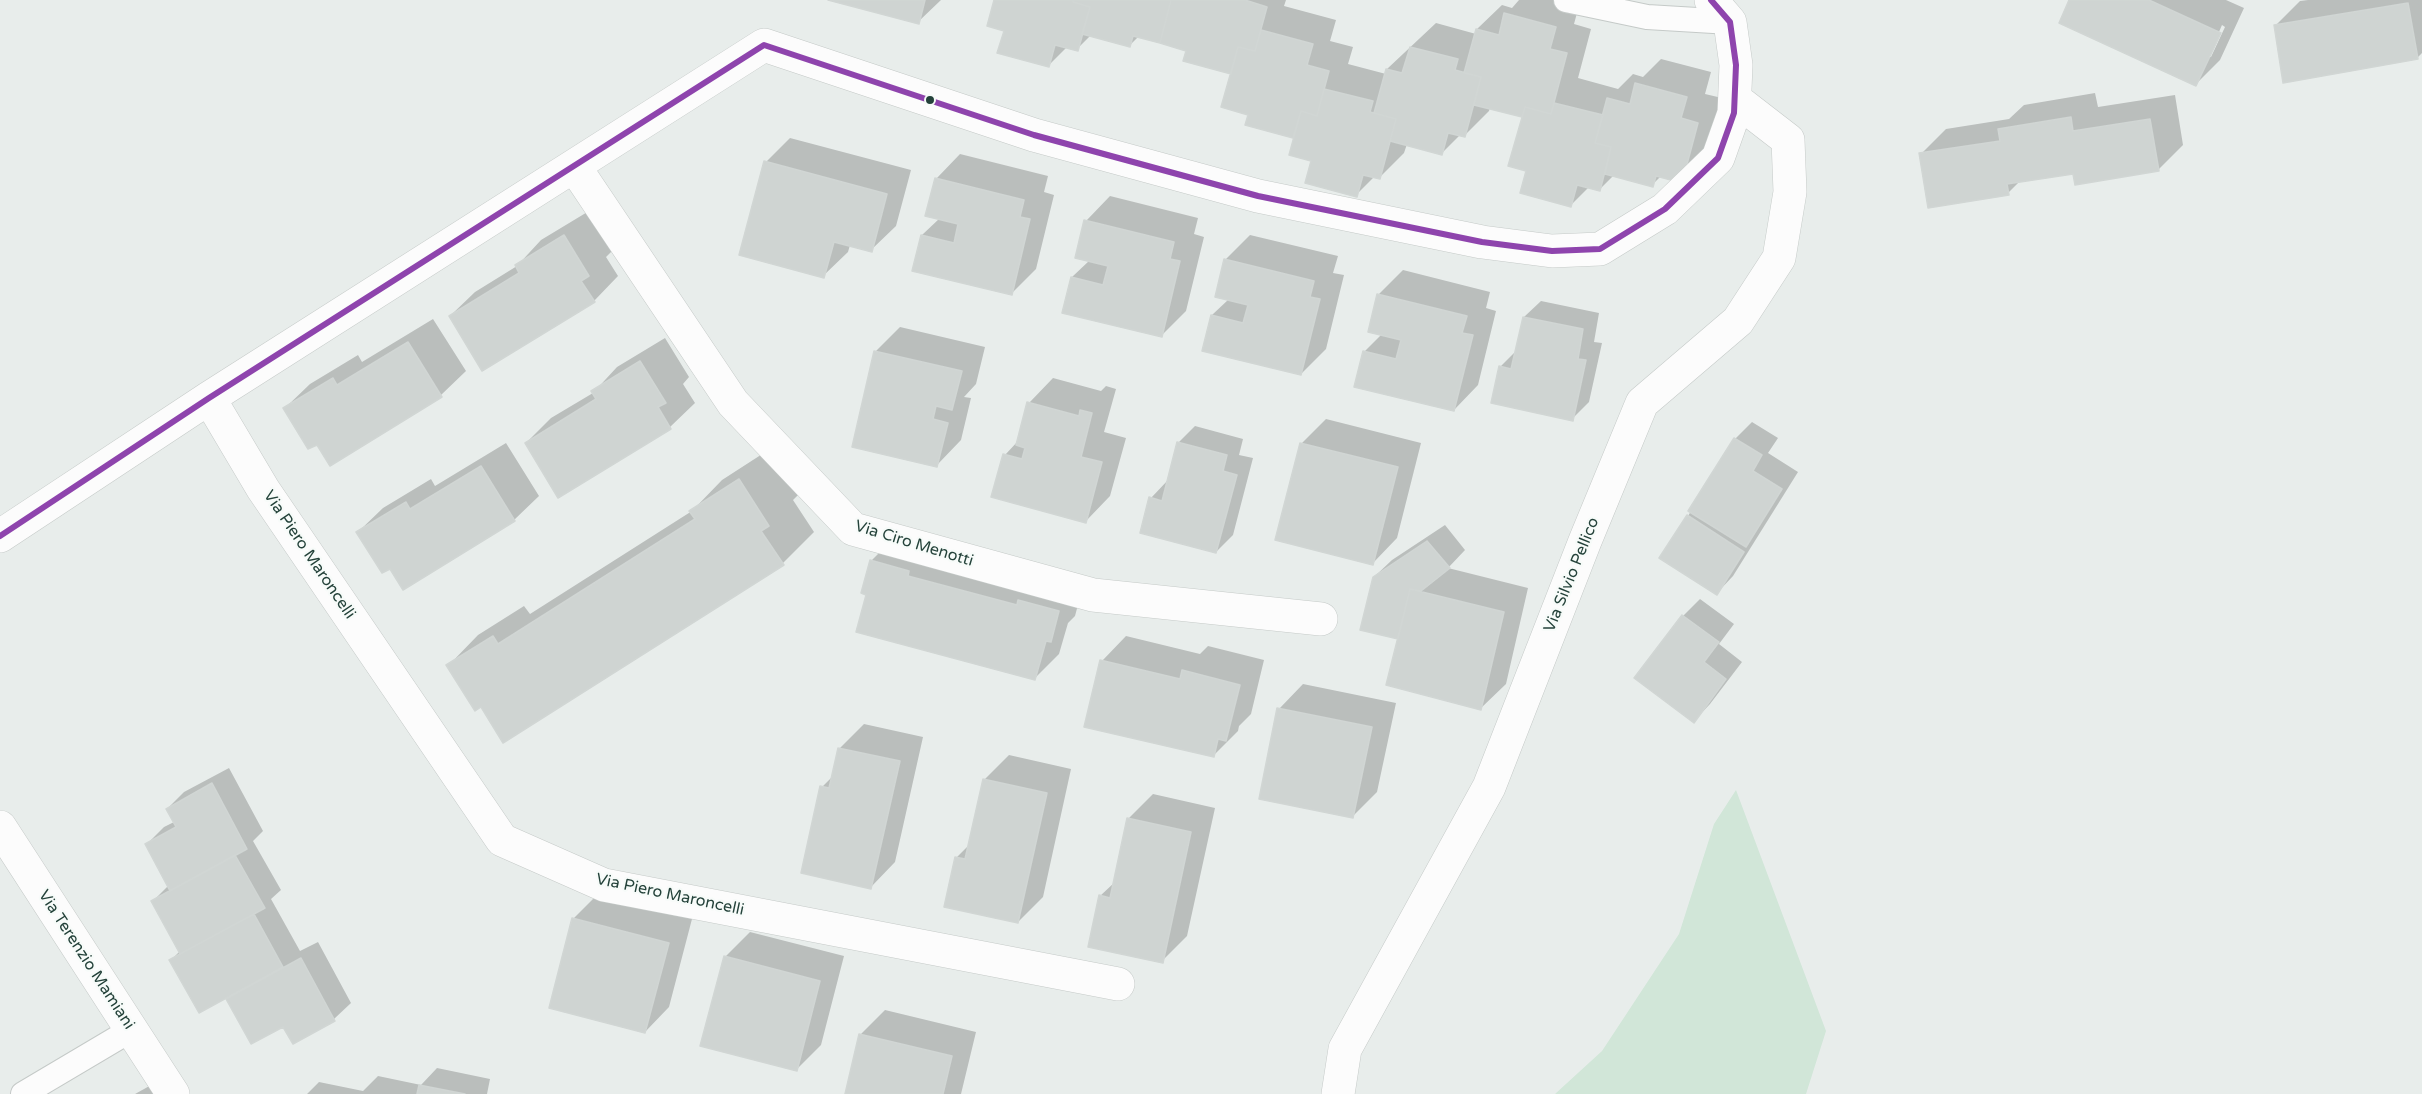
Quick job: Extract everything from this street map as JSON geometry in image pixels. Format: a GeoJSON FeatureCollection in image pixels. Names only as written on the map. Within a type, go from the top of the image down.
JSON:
{"type":"FeatureCollection","features":[{"type":"Feature","properties":{"kind":"street"},"geometry":{"type":"LineString","coordinates":[[0,536],[209,398],[764,45],[1034,135],[1258,196],[1482,242],[1552,251],[1600,249],[1665,209],[1718,158],[1734,113],[1736,65],[1721,11]]}},
{"type":"Feature","properties":{"kind":"street","name":"Via Silvio Pellico"},"geometry":{"type":"LineString","coordinates":[[1338,1094],[1345,1049],[1489,787],[1585,541],[1642,403],[1738,321],[1779,258],[1790,192],[1788,140],[1734,99]]}},
{"type":"Feature","properties":{"kind":"street","name":"Via Ciro Menotti"},"geometry":{"type":"LineString","coordinates":[[574,166],[733,403],[853,529],[1093,595],[1321,619]]}},
{"type":"Feature","properties":{"kind":"street","name":"Via Piero Maroncelli"},"geometry":{"type":"LineString","coordinates":[[209,398],[263,489],[502,840],[604,885],[1118,984]]}},
{"type":"Feature","properties":{"kind":"street","name":"Via Terenzio Mamiani"},"geometry":{"type":"LineString","coordinates":[[0,827],[172,1094]]}},
{"type":"Feature","properties":{"kind":"lane"},"geometry":{"type":"LineString","coordinates":[[1566,0],[1647,17],[1721,11]]}},
{"type":"Feature","properties":{"kind":"lane"},"geometry":{"type":"LineString","coordinates":[[23,1094],[131,1030]]}},
{"type":"Feature","properties":{"kind":"green space"},"geometry":{"type":"Polygon","coordinates":[[[1736,790],[1826,1031],[1806,1094],[1555,1094],[1602,1051],[1679,934],[1714,824],[1736,790]]]}},
{"type":"Feature","properties":{"kind":"building"},"geometry":{"type":"Polygon","coordinates":[[[828,0],[925,0],[919,24],[828,0]]]}},
{"type":"Feature","properties":{"kind":"building"},"geometry":{"type":"Polygon","coordinates":[[[994,0],[1073,0],[1073,2],[1090,7],[1078,51],[1055,45],[1049,67],[997,53],[1004,31],[987,26],[994,0]]]}},
{"type":"Feature","properties":{"kind":"building"},"geometry":{"type":"Polygon","coordinates":[[[1073,0],[1171,0],[1160,43],[1133,36],[1130,47],[1082,34],[1090,7],[1073,2],[1073,0]]]}},
{"type":"Feature","properties":{"kind":"building"},"geometry":{"type":"Polygon","coordinates":[[[1171,0],[1245,0],[1267,7],[1255,51],[1238,47],[1231,74],[1183,61],[1186,51],[1160,43],[1171,0]]]}},
{"type":"Feature","properties":{"kind":"building"},"geometry":{"type":"Polygon","coordinates":[[[2069,0],[2149,0],[2221,33],[2196,86],[2059,23],[2069,0]]]}},
{"type":"Feature","properties":{"kind":"building"},"geometry":{"type":"Polygon","coordinates":[[[2408,3],[2418,59],[2283,83],[2274,25],[2408,3]]]}},
{"type":"Feature","properties":{"kind":"building"},"geometry":{"type":"Polygon","coordinates":[[[1504,13],[1556,27],[1550,49],[1567,53],[1551,114],[1525,107],[1522,117],[1474,105],[1481,77],[1464,73],[1476,29],[1499,35],[1504,13]]]}},
{"type":"Feature","properties":{"kind":"building"},"geometry":{"type":"Polygon","coordinates":[[[1261,30],[1313,44],[1307,65],[1329,71],[1317,116],[1301,111],[1293,138],[1245,125],[1248,115],[1221,107],[1238,47],[1255,51],[1261,30]]]}},
{"type":"Feature","properties":{"kind":"building"},"geometry":{"type":"Polygon","coordinates":[[[1410,47],[1458,59],[1455,70],[1481,77],[1465,137],[1448,133],[1442,155],[1390,141],[1396,119],[1374,113],[1386,69],[1402,73],[1410,47]]]}},
{"type":"Feature","properties":{"kind":"building"},"geometry":{"type":"Polygon","coordinates":[[[1635,83],[1687,97],[1681,118],[1698,123],[1682,183],[1656,176],[1653,187],[1605,174],[1611,147],[1595,143],[1607,98],[1630,104],[1635,83]]]}},
{"type":"Feature","properties":{"kind":"building"},"geometry":{"type":"Polygon","coordinates":[[[1324,89],[1373,101],[1370,112],[1396,119],[1380,179],[1363,175],[1357,197],[1305,183],[1311,161],[1289,155],[1301,111],[1317,116],[1324,89]]]}},
{"type":"Feature","properties":{"kind":"building"},"geometry":{"type":"Polygon","coordinates":[[[1554,103],[1603,115],[1595,143],[1611,147],[1600,191],[1577,185],[1571,207],[1520,193],[1526,171],[1508,166],[1525,107],[1551,114],[1554,103]]]}},
{"type":"Feature","properties":{"kind":"building"},"geometry":{"type":"Polygon","coordinates":[[[2071,117],[2073,131],[2150,119],[2159,171],[2075,185],[2073,174],[2007,184],[2009,195],[1928,208],[1919,153],[2000,141],[1998,129],[2071,117]]]}},
{"type":"Feature","properties":{"kind":"building"},"geometry":{"type":"Polygon","coordinates":[[[764,161],[887,194],[872,252],[834,242],[824,278],[739,255],[764,161]]]}},
{"type":"Feature","properties":{"kind":"building"},"geometry":{"type":"Polygon","coordinates":[[[935,178],[1024,200],[1020,217],[1030,219],[1012,295],[912,271],[921,235],[954,243],[958,224],[925,216],[935,178]]]}},
{"type":"Feature","properties":{"kind":"building"},"geometry":{"type":"Polygon","coordinates":[[[1084,220],[1174,242],[1170,259],[1180,261],[1162,337],[1062,313],[1071,277],[1103,285],[1108,266],[1075,258],[1084,220]]]}},
{"type":"Feature","properties":{"kind":"building"},"geometry":{"type":"Polygon","coordinates":[[[564,235],[589,276],[581,281],[595,302],[482,371],[449,316],[519,273],[515,265],[564,235]]]}},
{"type":"Feature","properties":{"kind":"building"},"geometry":{"type":"Polygon","coordinates":[[[1224,259],[1314,281],[1310,297],[1320,299],[1301,375],[1202,351],[1211,315],[1243,323],[1248,305],[1215,297],[1224,259]]]}},
{"type":"Feature","properties":{"kind":"building"},"geometry":{"type":"Polygon","coordinates":[[[1377,294],[1467,316],[1462,333],[1473,335],[1454,411],[1354,387],[1363,351],[1396,359],[1401,340],[1368,332],[1377,294]]]}},
{"type":"Feature","properties":{"kind":"building"},"geometry":{"type":"Polygon","coordinates":[[[1523,317],[1583,329],[1578,359],[1586,360],[1573,421],[1491,403],[1499,366],[1511,369],[1523,317]]]}},
{"type":"Feature","properties":{"kind":"building"},"geometry":{"type":"Polygon","coordinates":[[[408,342],[442,397],[330,466],[317,445],[308,449],[283,408],[333,378],[337,385],[408,342]]]}},
{"type":"Feature","properties":{"kind":"building"},"geometry":{"type":"Polygon","coordinates":[[[874,351],[962,371],[952,410],[936,406],[933,419],[948,423],[937,467],[852,447],[874,351]]]}},
{"type":"Feature","properties":{"kind":"building"},"geometry":{"type":"Polygon","coordinates":[[[640,361],[666,403],[658,407],[671,429],[558,498],[525,443],[596,399],[591,391],[640,361]]]}},
{"type":"Feature","properties":{"kind":"building"},"geometry":{"type":"Polygon","coordinates":[[[1027,402],[1079,416],[1080,410],[1092,413],[1081,457],[1102,462],[1086,523],[991,497],[1003,454],[1022,459],[1025,448],[1016,445],[1027,402]]]}},
{"type":"Feature","properties":{"kind":"building"},"geometry":{"type":"Polygon","coordinates":[[[1734,438],[1762,455],[1753,471],[1782,489],[1746,547],[1688,511],[1734,438]]]}},
{"type":"Feature","properties":{"kind":"building"},"geometry":{"type":"Polygon","coordinates":[[[1177,442],[1227,455],[1223,471],[1237,475],[1216,553],[1140,533],[1149,497],[1162,501],[1177,442]]]}},
{"type":"Feature","properties":{"kind":"building"},"geometry":{"type":"Polygon","coordinates":[[[1300,443],[1398,467],[1373,565],[1275,540],[1300,443]]]}},
{"type":"Feature","properties":{"kind":"building"},"geometry":{"type":"Polygon","coordinates":[[[481,466],[515,521],[403,590],[390,569],[382,573],[356,532],[406,502],[410,509],[481,466]]]}},
{"type":"Feature","properties":{"kind":"building"},"geometry":{"type":"Polygon","coordinates":[[[739,479],[769,526],[761,531],[784,565],[503,743],[481,707],[475,711],[446,665],[493,636],[498,644],[695,519],[689,511],[739,479]]]}},
{"type":"Feature","properties":{"kind":"building"},"geometry":{"type":"Polygon","coordinates":[[[1687,515],[1744,552],[1717,595],[1659,558],[1687,515]]]}},
{"type":"Feature","properties":{"kind":"building"},"geometry":{"type":"Polygon","coordinates":[[[1427,541],[1450,568],[1421,591],[1410,589],[1398,639],[1360,630],[1373,577],[1427,541]]]}},
{"type":"Feature","properties":{"kind":"building"},"geometry":{"type":"Polygon","coordinates":[[[870,560],[909,571],[908,576],[1017,605],[1018,600],[1059,611],[1051,642],[1046,641],[1035,680],[856,632],[866,595],[861,593],[870,560]]]}},
{"type":"Feature","properties":{"kind":"building"},"geometry":{"type":"Polygon","coordinates":[[[1410,589],[1504,612],[1481,710],[1386,685],[1410,589]]]}},
{"type":"Feature","properties":{"kind":"building"},"geometry":{"type":"Polygon","coordinates":[[[1682,615],[1719,642],[1704,662],[1726,679],[1694,723],[1634,678],[1682,615]]]}},
{"type":"Feature","properties":{"kind":"building"},"geometry":{"type":"Polygon","coordinates":[[[1100,660],[1180,679],[1182,670],[1240,685],[1226,741],[1218,739],[1214,757],[1084,727],[1100,660]]]}},
{"type":"Feature","properties":{"kind":"building"},"geometry":{"type":"Polygon","coordinates":[[[1277,708],[1372,727],[1353,818],[1259,799],[1277,708]]]}},
{"type":"Feature","properties":{"kind":"building"},"geometry":{"type":"Polygon","coordinates":[[[838,748],[900,761],[871,889],[801,873],[820,786],[829,788],[838,748]]]}},
{"type":"Feature","properties":{"kind":"building"},"geometry":{"type":"Polygon","coordinates":[[[983,779],[1047,793],[1018,923],[944,907],[955,857],[965,859],[983,779]]]}},
{"type":"Feature","properties":{"kind":"building"},"geometry":{"type":"Polygon","coordinates":[[[212,783],[247,849],[170,891],[145,844],[176,827],[166,809],[212,783]]]}},
{"type":"Feature","properties":{"kind":"building"},"geometry":{"type":"Polygon","coordinates":[[[1127,818],[1191,832],[1163,963],[1088,947],[1099,895],[1110,898],[1127,818]]]}},
{"type":"Feature","properties":{"kind":"building"},"geometry":{"type":"Polygon","coordinates":[[[235,855],[265,908],[180,954],[151,901],[235,855]]]}},
{"type":"Feature","properties":{"kind":"building"},"geometry":{"type":"Polygon","coordinates":[[[254,914],[283,967],[199,1013],[169,960],[254,914]]]}},
{"type":"Feature","properties":{"kind":"building"},"geometry":{"type":"Polygon","coordinates":[[[572,918],[669,943],[645,1033],[549,1008],[572,918]]]}},
{"type":"Feature","properties":{"kind":"building"},"geometry":{"type":"Polygon","coordinates":[[[724,956],[820,981],[797,1071],[700,1046],[724,956]]]}},
{"type":"Feature","properties":{"kind":"building"},"geometry":{"type":"Polygon","coordinates":[[[301,958],[335,1021],[293,1044],[283,1027],[251,1044],[226,999],[301,958]]]}},
{"type":"Feature","properties":{"kind":"building"},"geometry":{"type":"Polygon","coordinates":[[[859,1034],[952,1056],[943,1094],[845,1094],[859,1034]]]}},
{"type":"Feature","properties":{"kind":"building"},"geometry":{"type":"Polygon","coordinates":[[[419,1085],[465,1094],[417,1094],[419,1085]]]}},
{"type":"Feature","properties":{"kind":"transit line"},"geometry":{"type":"LineString","coordinates":[[0,536],[209,398],[764,45],[1034,135],[1258,196],[1482,242],[1552,251],[1600,249],[1665,209],[1718,158],[1734,113],[1736,65],[1730,22],[1711,0]]}}]}
